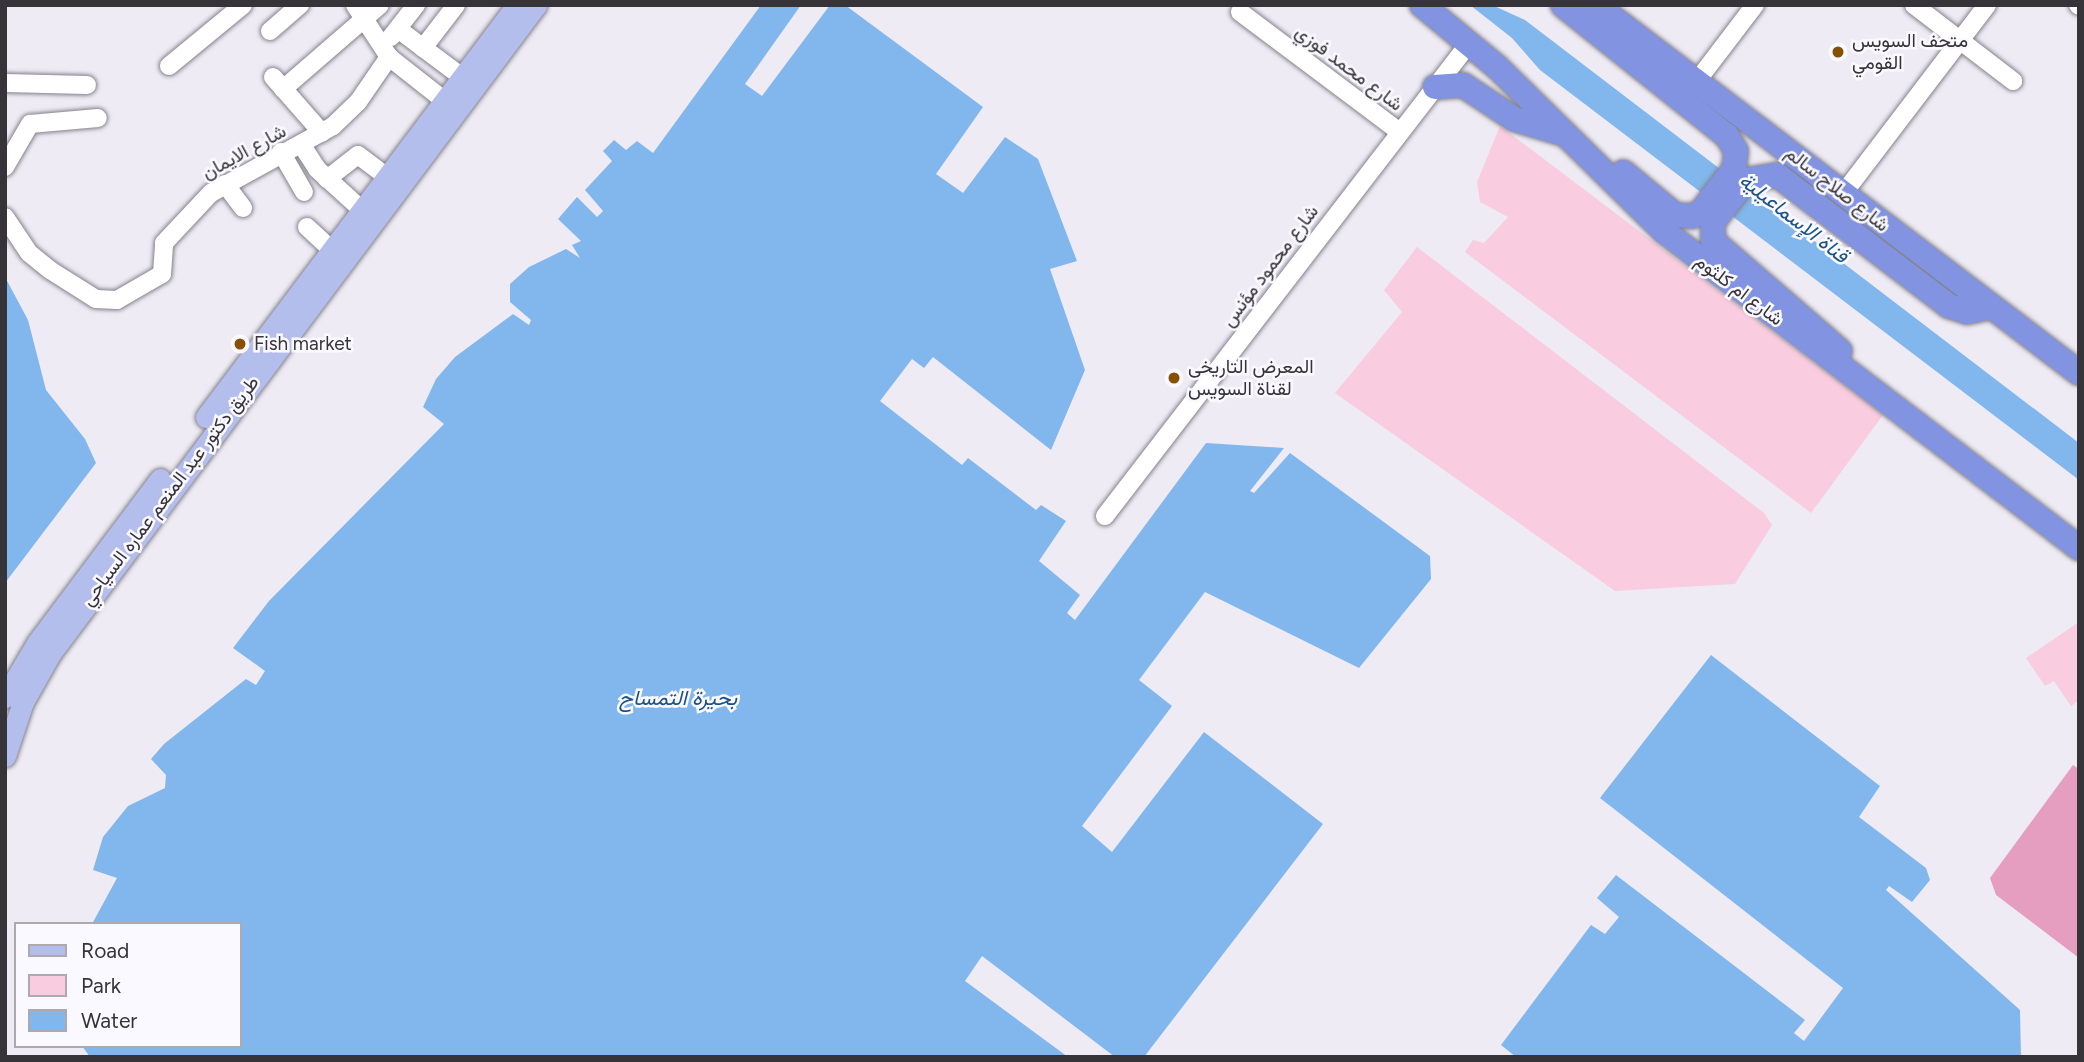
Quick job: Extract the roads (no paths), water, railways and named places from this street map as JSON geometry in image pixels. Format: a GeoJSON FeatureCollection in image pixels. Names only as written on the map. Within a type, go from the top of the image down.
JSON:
{"type":"FeatureCollection","features":[{"type":"Feature","properties":{"kind":"highway","name":"شارع ام كلثوم"},"geometry":{"type":"LineString","coordinates":[[1422,5],[1470,42],[1559,132],[1665,232],[2079,548]]}},
{"type":"Feature","properties":{"kind":"highway"},"geometry":{"type":"LineString","coordinates":[[1563,5],[1727,136],[1736,151],[1740,174],[1707,217]]}},
{"type":"Feature","properties":{"kind":"highway","name":"شارع صلاح سالم"},"geometry":{"type":"LineString","coordinates":[[1596,5],[2079,373]]}},
{"type":"Feature","properties":{"kind":"highway"},"geometry":{"type":"LineString","coordinates":[[1435,87],[1463,85],[1514,119],[1559,132],[1595,148],[1675,215],[1707,217]]}},
{"type":"Feature","properties":{"kind":"highway"},"geometry":{"type":"LineString","coordinates":[[1740,174],[1777,175],[1949,306],[1967,312],[1991,307]]}},
{"type":"Feature","properties":{"kind":"highway"},"geometry":{"type":"LineString","coordinates":[[1707,217],[1718,248],[1828,337],[1856,379]]}},
{"type":"Feature","properties":{"kind":"main road","name":"طريق دكتور عبد المنعم عماره السياحي"},"geometry":{"type":"LineString","coordinates":[[6,748],[22,682],[332,250],[517,5]]}},
{"type":"Feature","properties":{"kind":"main road","name":"طريق دكتور عبد المنعم عماره السياحي"},"geometry":{"type":"LineString","coordinates":[[5,697],[22,682],[175,483],[536,5]]}},
{"type":"Feature","properties":{"kind":"street"},"geometry":{"type":"LineString","coordinates":[[169,66],[243,5]]}},
{"type":"Feature","properties":{"kind":"street"},"geometry":{"type":"LineString","coordinates":[[270,31],[300,5]]}},
{"type":"Feature","properties":{"kind":"street"},"geometry":{"type":"LineString","coordinates":[[355,5],[386,52],[445,100]]}},
{"type":"Feature","properties":{"kind":"street"},"geometry":{"type":"LineString","coordinates":[[322,133],[278,83],[366,22],[380,5]]}},
{"type":"Feature","properties":{"kind":"street","name":"شارع الايمان"},"geometry":{"type":"LineString","coordinates":[[5,217],[29,253],[96,299],[117,300],[162,274],[164,243],[176,226],[225,184],[281,152],[322,133],[351,111],[398,29],[416,5]]}},
{"type":"Feature","properties":{"kind":"street"},"geometry":{"type":"LineString","coordinates":[[423,48],[456,5]]}},
{"type":"Feature","properties":{"kind":"street"},"geometry":{"type":"LineString","coordinates":[[1697,81],[1755,5]]}},
{"type":"Feature","properties":{"kind":"street"},"geometry":{"type":"LineString","coordinates":[[1914,5],[2013,81]]}},
{"type":"Feature","properties":{"kind":"street"},"geometry":{"type":"LineString","coordinates":[[1843,194],[1987,5]]}},
{"type":"Feature","properties":{"kind":"street","name":"شارع محمد فوزي"},"geometry":{"type":"LineString","coordinates":[[1240,12],[1400,132]]}},
{"type":"Feature","properties":{"kind":"street"},"geometry":{"type":"LineString","coordinates":[[398,29],[462,77]]}},
{"type":"Feature","properties":{"kind":"street","name":"شارع محمود مؤنس"},"geometry":{"type":"LineString","coordinates":[[1105,516],[1470,42]]}},
{"type":"Feature","properties":{"kind":"street"},"geometry":{"type":"LineString","coordinates":[[5,83],[87,85]]}},
{"type":"Feature","properties":{"kind":"street"},"geometry":{"type":"LineString","coordinates":[[5,167],[30,124],[98,118]]}},
{"type":"Feature","properties":{"kind":"street"},"geometry":{"type":"LineString","coordinates":[[301,144],[327,179],[362,211]]}},
{"type":"Feature","properties":{"kind":"street"},"geometry":{"type":"LineString","coordinates":[[281,152],[304,192]]}},
{"type":"Feature","properties":{"kind":"street"},"geometry":{"type":"LineString","coordinates":[[327,179],[358,155],[387,177]]}},
{"type":"Feature","properties":{"kind":"street"},"geometry":{"type":"LineString","coordinates":[[225,184],[243,208]]}},
{"type":"Feature","properties":{"kind":"street"},"geometry":{"type":"LineString","coordinates":[[307,227],[332,250]]}},
{"type":"Feature","properties":{"kind":"water","name":"بحيرة التمساح"},"geometry":{"type":"Polygon","coordinates":[[[761,5],[801,5],[745,84],[762,96],[830,5],[845,5],[983,107],[936,174],[963,193],[1005,137],[1038,159],[1077,261],[1050,269],[1085,370],[1051,450],[933,357],[924,368],[912,359],[880,401],[962,465],[968,458],[1036,510],[1041,505],[1066,521],[1039,561],[1080,595],[1067,613],[1075,620],[1206,443],[1284,448],[1250,491],[1254,493],[1290,453],[1430,556],[1431,579],[1359,668],[1205,592],[1139,680],[1172,706],[1082,826],[1112,852],[1204,732],[1323,824],[1144,1057],[1115,1057],[982,956],[965,981],[1068,1057],[90,1057],[83,1048],[242,1048],[242,922],[93,922],[117,878],[93,870],[103,837],[128,806],[165,788],[166,775],[151,759],[164,744],[246,679],[256,685],[265,671],[233,648],[269,601],[444,424],[423,407],[436,379],[455,357],[513,314],[529,325],[531,320],[510,302],[510,284],[529,267],[566,249],[580,258],[572,245],[581,241],[558,219],[577,197],[597,217],[603,211],[585,190],[612,161],[603,151],[614,140],[626,150],[637,141],[653,153],[761,5]]]}},
{"type":"Feature","properties":{"kind":"water"},"geometry":{"type":"Polygon","coordinates":[[[1470,5],[1492,5],[1525,20],[2079,443],[2079,480],[1540,70],[1512,38],[1470,5]]]}},
{"type":"Feature","properties":{"kind":"water"},"geometry":{"type":"Polygon","coordinates":[[[5,277],[28,320],[46,390],[85,439],[96,463],[5,583],[5,277]]]}},
{"type":"Feature","properties":{"kind":"water"},"geometry":{"type":"Polygon","coordinates":[[[1711,655],[1880,786],[1859,817],[1926,868],[1930,880],[1912,902],[1889,886],[1886,890],[2020,1010],[2021,1057],[1516,1057],[1501,1045],[1591,925],[1605,934],[1619,917],[1597,898],[1616,875],[1805,1020],[1794,1033],[1804,1041],[1843,988],[1600,798],[1711,655]]]}},
{"type":"Feature","properties":{"kind":"place","name":"متحف السويس القومي"},"geometry":{"type":"Point","coordinates":[1838,52]}},
{"type":"Feature","properties":{"kind":"place","name":"Fish market"},"geometry":{"type":"Point","coordinates":[240,344]}},
{"type":"Feature","properties":{"kind":"place","name":"المعرض التاريخى لقناة السويس"},"geometry":{"type":"Point","coordinates":[1174,378]}},
{"type":"Feature","properties":{"kind":"water label","name":"قناة الإسماعيلية"},"geometry":{"type":"Point","coordinates":[1794,218]}}]}
